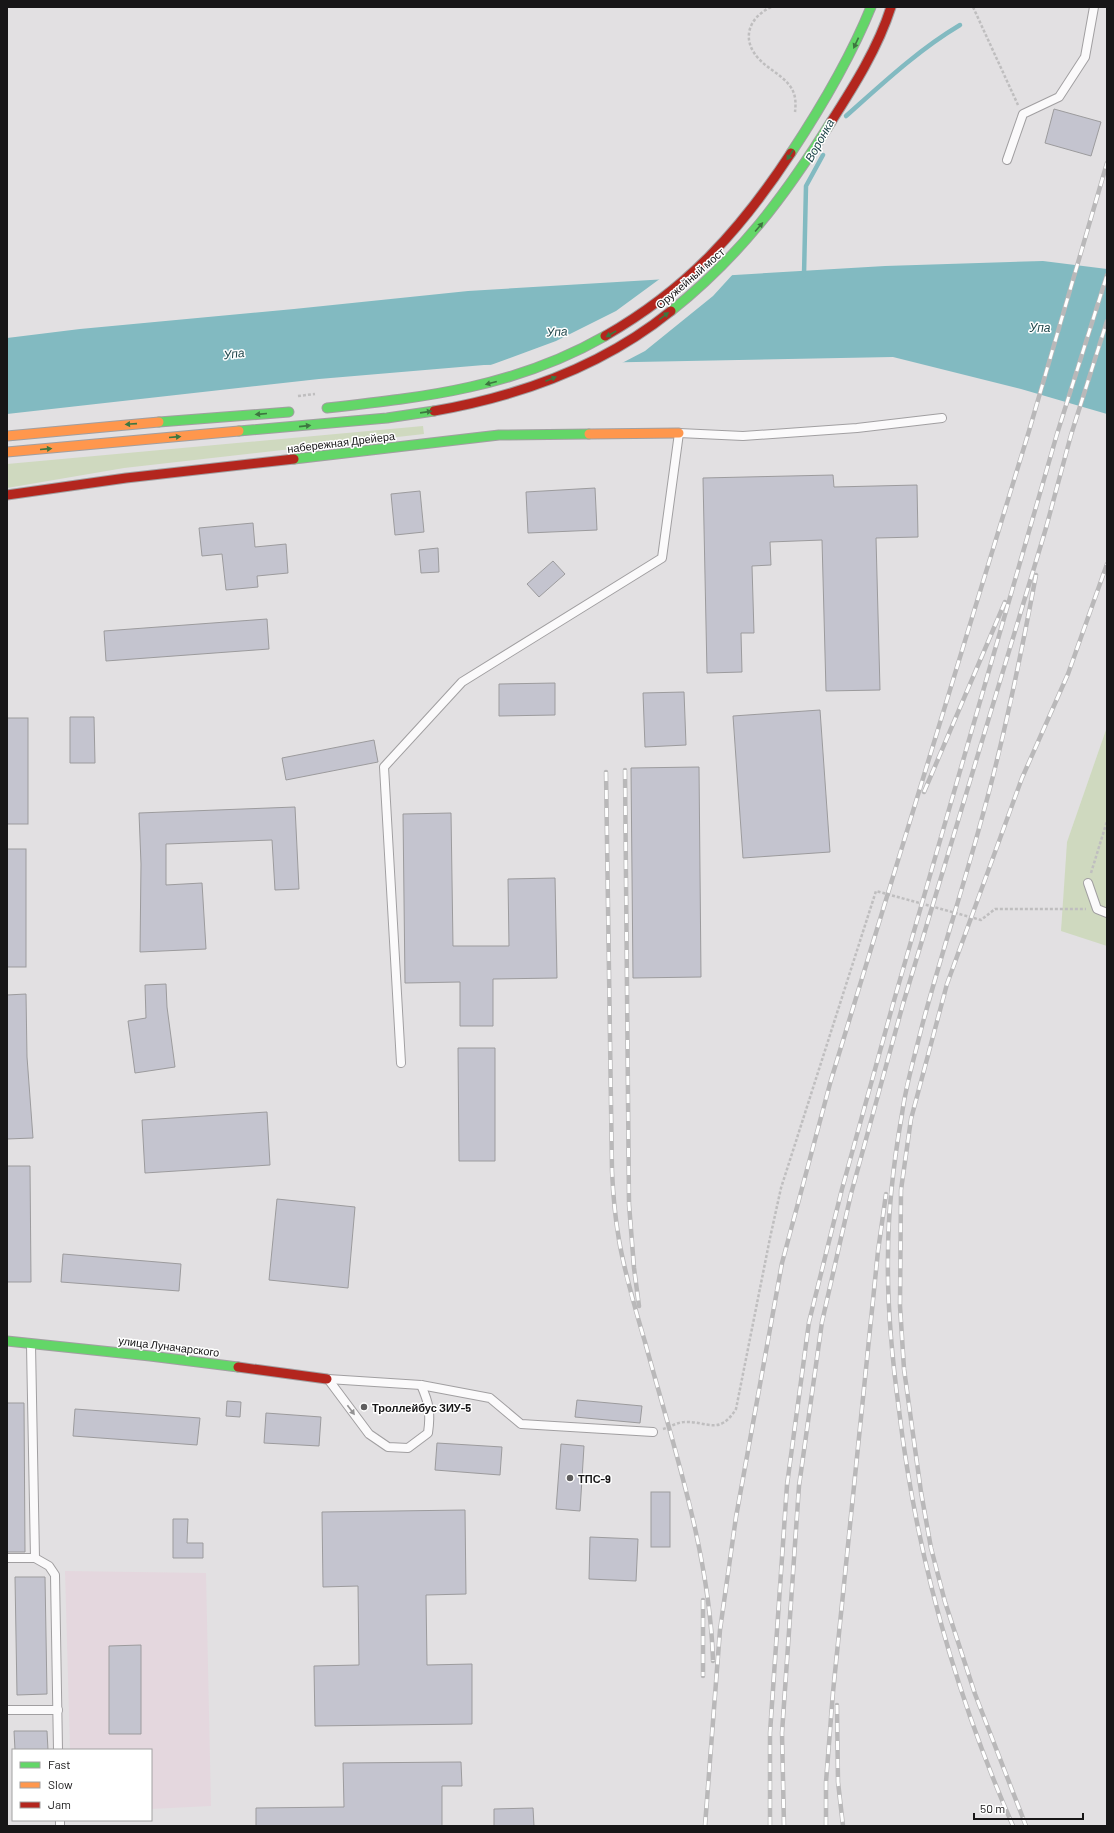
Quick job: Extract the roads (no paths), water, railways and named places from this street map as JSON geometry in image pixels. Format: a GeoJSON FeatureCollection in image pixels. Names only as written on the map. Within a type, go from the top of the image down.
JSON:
{"type":"FeatureCollection","features":[{"type":"Feature","properties":{"kind":"main road","name":"Оружейный мост"},"geometry":{"type":"LineString","coordinates":[[320,409],[383,402],[467,389],[540,366],[601,339],[662,299],[700,266],[750,214],[765,194],[836,82],[858,39],[871,7]]}},
{"type":"Feature","properties":{"kind":"main road","name":"Оружейный мост"},"geometry":{"type":"LineString","coordinates":[[7,452],[387,418],[471,403],[524,390],[556,378],[603,356],[628,342],[686,299],[727,262],[777,205],[843,105],[888,18],[891,7]]}},
{"type":"Feature","properties":{"kind":"main road"},"geometry":{"type":"LineString","coordinates":[[7,436],[119,425],[296,411]]}},
{"type":"Feature","properties":{"kind":"main road","name":"набережная Дрейера"},"geometry":{"type":"LineString","coordinates":[[7,495],[126,478],[499,435],[679,433]]}},
{"type":"Feature","properties":{"kind":"main road","name":"улица Луначарского"},"geometry":{"type":"LineString","coordinates":[[7,1341],[150,1356],[327,1378]]}},
{"type":"Feature","properties":{"kind":"lane"},"geometry":{"type":"LineString","coordinates":[[1007,160],[1023,114],[1060,96],[1085,57],[1094,7]]}},
{"type":"Feature","properties":{"kind":"lane"},"geometry":{"type":"LineString","coordinates":[[401,1063],[384,767],[462,682],[662,558],[679,433],[743,436],[857,428],[942,418]]}},
{"type":"Feature","properties":{"kind":"lane"},"geometry":{"type":"LineString","coordinates":[[1088,883],[1097,908],[1107,913]]}},
{"type":"Feature","properties":{"kind":"lane"},"geometry":{"type":"LineString","coordinates":[[31,1343],[35,1558]]}},
{"type":"Feature","properties":{"kind":"lane"},"geometry":{"type":"LineString","coordinates":[[327,1378],[421,1384],[490,1398],[521,1424],[653,1432]]}},
{"type":"Feature","properties":{"kind":"lane"},"geometry":{"type":"LineString","coordinates":[[327,1378],[369,1434],[388,1447],[408,1448],[428,1433],[430,1417],[429,1402],[421,1384]]}},
{"type":"Feature","properties":{"kind":"lane"},"geometry":{"type":"LineString","coordinates":[[7,1558],[35,1558],[49,1566],[55,1575],[58,1749]]}},
{"type":"Feature","properties":{"kind":"lane"},"geometry":{"type":"LineString","coordinates":[[7,1710],[58,1710]]}},
{"type":"Feature","properties":{"kind":"water","name":"Упа"},"geometry":{"type":"Polygon","coordinates":[[[1043,261],[1107,269],[1107,414],[1021,389],[893,357],[484,365],[319,379],[7,414],[7,338],[80,329],[468,291],[885,266],[1043,261]]]}},
{"type":"Feature","properties":{"kind":"waterway","name":"Воронка"},"geometry":{"type":"LineString","coordinates":[[846,116],[915,56],[960,25]]}},
{"type":"Feature","properties":{"kind":"waterway","name":"Воронка"},"geometry":{"type":"LineString","coordinates":[[804,275],[806,186],[823,155]]}},
{"type":"Feature","properties":{"kind":"railway"},"geometry":{"type":"LineString","coordinates":[[705,1826],[720,1630],[736,1517],[782,1263],[831,1080],[1029,431],[1107,163]]}},
{"type":"Feature","properties":{"kind":"railway"},"geometry":{"type":"LineString","coordinates":[[770,1826],[770,1733],[787,1485],[809,1322],[842,1189],[893,1004],[1057,434],[1107,275]]}},
{"type":"Feature","properties":{"kind":"railway"},"geometry":{"type":"LineString","coordinates":[[784,1826],[782,1733],[799,1486],[822,1322],[851,1194],[903,1004],[1046,528],[1071,435],[1107,321]]}},
{"type":"Feature","properties":{"kind":"railway"},"geometry":{"type":"LineString","coordinates":[[1026,1826],[975,1694],[945,1602],[931,1548],[921,1492],[904,1369],[900,1306],[901,1190],[911,1119],[947,984],[1022,778],[1068,674],[1107,564]]}},
{"type":"Feature","properties":{"kind":"railway"},"geometry":{"type":"LineString","coordinates":[[1013,1826],[973,1725],[956,1674],[927,1569],[906,1463],[896,1391],[888,1294],[888,1237],[894,1166],[908,1081],[929,999],[991,784],[1012,695],[1036,575]]}},
{"type":"Feature","properties":{"kind":"railway"},"geometry":{"type":"LineString","coordinates":[[924,792],[1005,602]]}},
{"type":"Feature","properties":{"kind":"railway"},"geometry":{"type":"LineString","coordinates":[[625,770],[629,1204],[634,1268],[639,1306]]}},
{"type":"Feature","properties":{"kind":"railway"},"geometry":{"type":"LineString","coordinates":[[606,772],[612,1171],[615,1214],[627,1279],[678,1460],[698,1540],[705,1580],[713,1661]]}},
{"type":"Feature","properties":{"kind":"railway"},"geometry":{"type":"LineString","coordinates":[[826,1826],[826,1782],[833,1692],[878,1251],[886,1194]]}},
{"type":"Feature","properties":{"kind":"railway"},"geometry":{"type":"LineString","coordinates":[[703,1600],[703,1676]]}},
{"type":"Feature","properties":{"kind":"railway"},"geometry":{"type":"LineString","coordinates":[[837,1705],[838,1782],[843,1826]]}},
{"type":"Feature","properties":{"kind":"place","name":"Троллейбус ЗИУ-5"},"geometry":{"type":"Point","coordinates":[364,1407]}},
{"type":"Feature","properties":{"kind":"place","name":"ТПС-9"},"geometry":{"type":"Point","coordinates":[570,1478]}}]}
